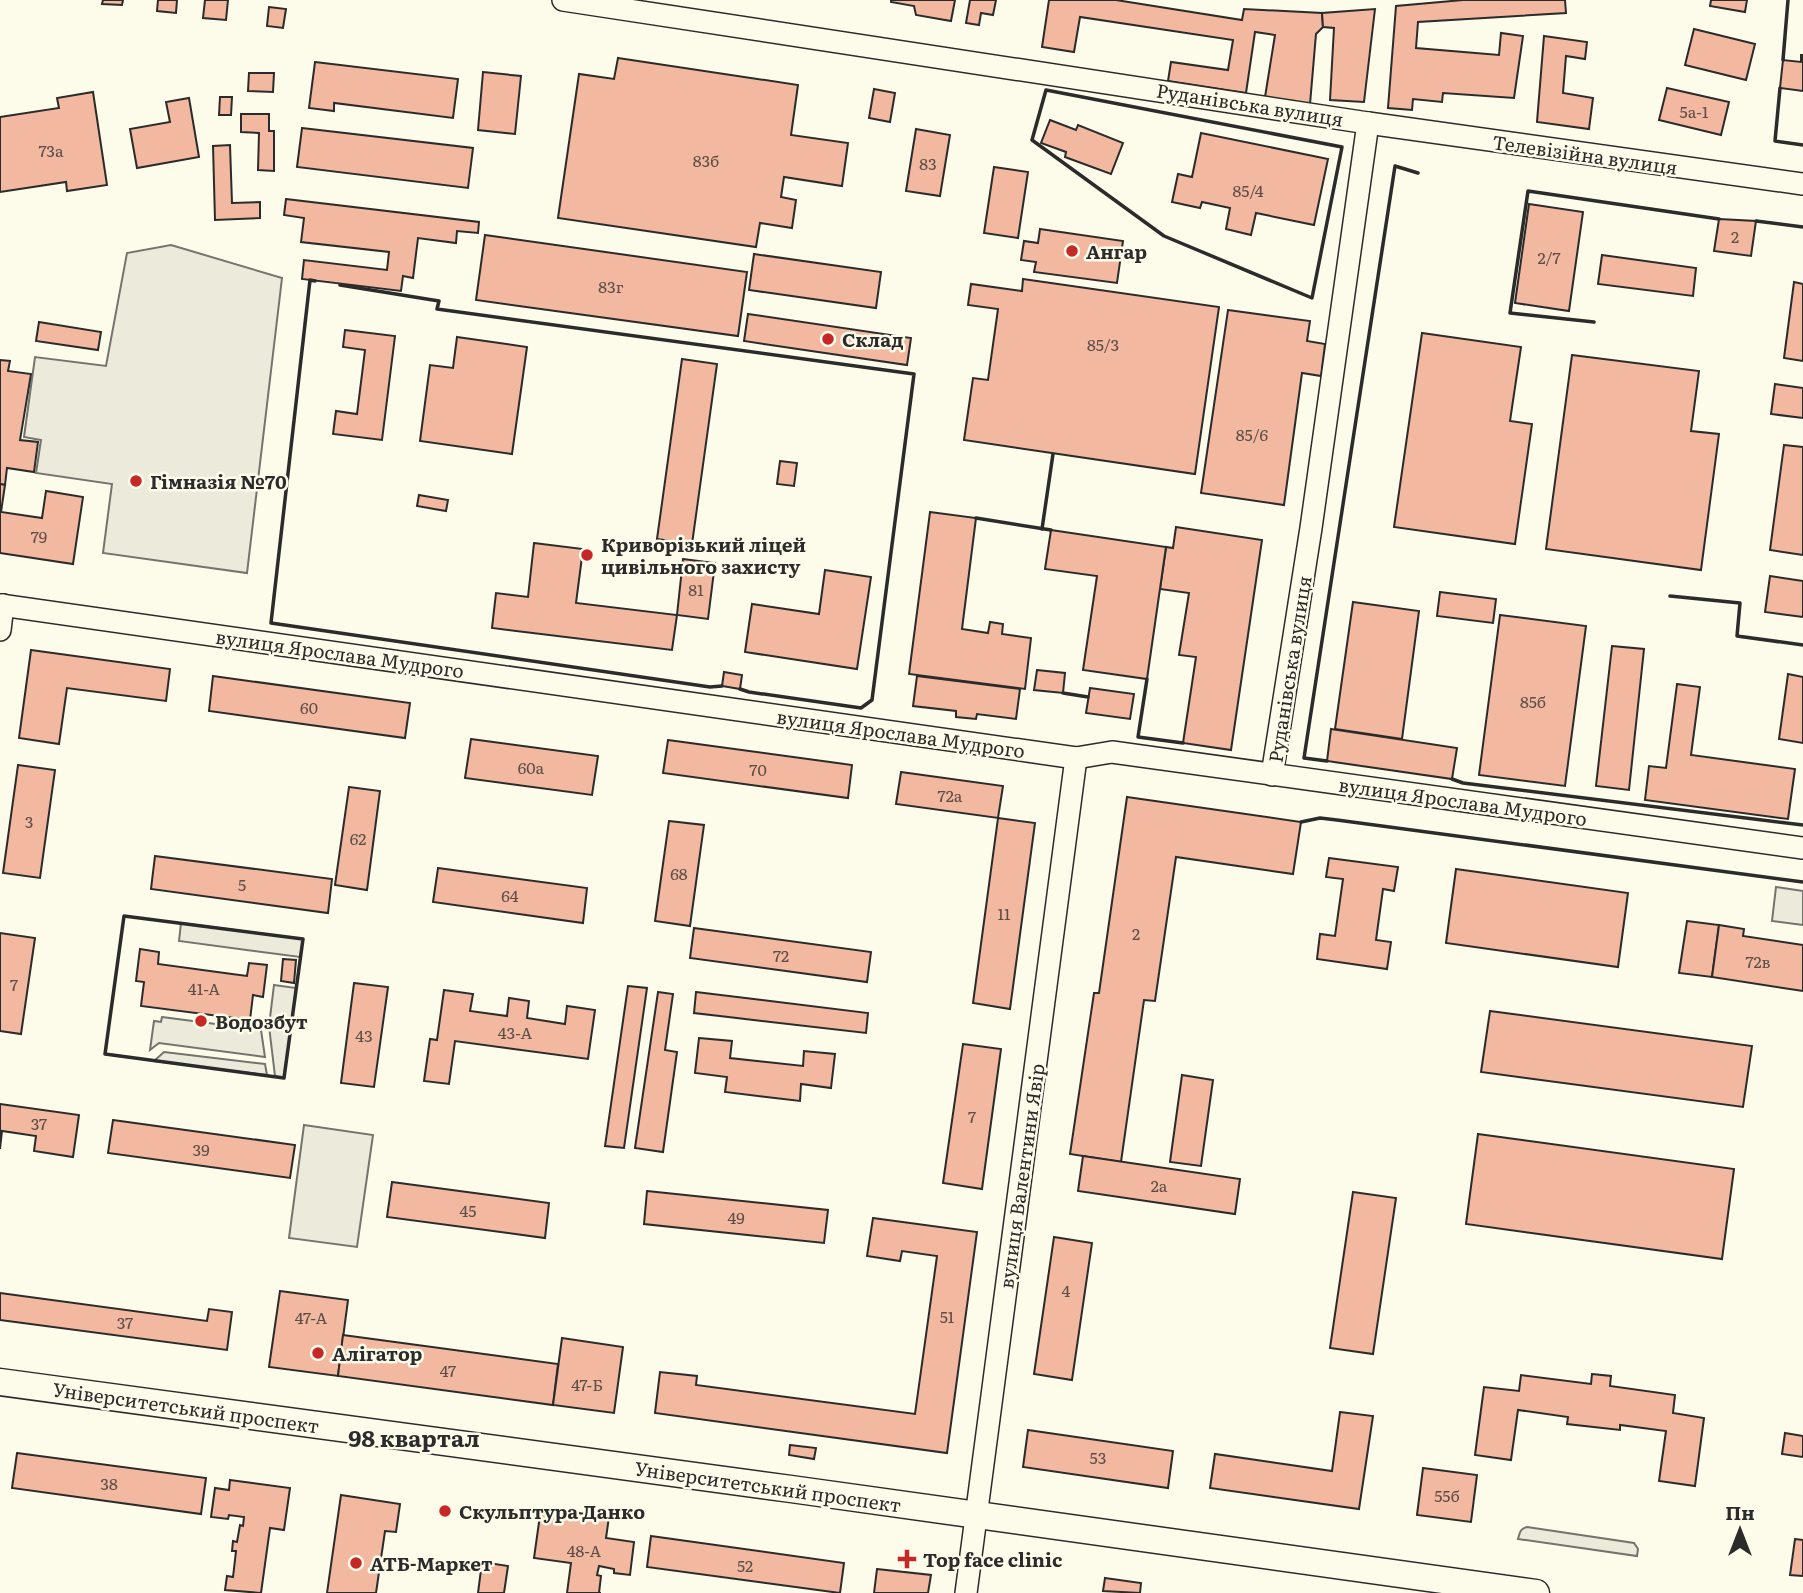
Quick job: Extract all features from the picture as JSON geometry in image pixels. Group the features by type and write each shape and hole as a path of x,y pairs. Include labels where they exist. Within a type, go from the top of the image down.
{"main road":[{"name":"Університетський проспект","path":"0,1382 1536,1593"}],"street":[{"name":"Руданівська вулиця","path":"563,0 1368,123 1311,528 1272,775"},
{"name":"Телевізійна вулиця","path":"1368,123 1803,184"},
{"name":"вулиця Ярослава Мудрого","path":"2,605 1076,758 1112,752 1803,848"},
{"path":"0,630 2,605"},
{"name":"вулиця Валентини Явір","path":"966,1593 1076,758"}],"shaded area":[{"path":"171,245 282,278 247,573 103,553 112,484 36,473 41,440 24,437 35,357 106,366 127,253"},
{"path":"1776,887 1803,891 1803,925 1772,921"},
{"path":"181,923 303,939 300,957 179,941"},
{"path":"274,985 296,988 284,1078 275,1076 269,1026"},
{"path":"162,1017 261,1030 265,1057 159,1043 150,1050 154,1021 161,1022"},
{"path":"164,1052 265,1064 267,1075 154,1061"},
{"path":"304,1125 373,1135 357,1247 289,1238"},
{"path":"1527,1527 1634,1543 1638,1549 1637,1556 1518,1539 1521,1531"}],"building":[{"path":"103,0 123,0 122,5 102,4"},
{"path":"158,0 177,0 176,13 157,11"},
{"path":"205,0 228,0 226,20 203,18"},
{"path":"891,0 955,0 951,21 916,15 914,6"},
{"path":"970,0 996,0 993,15 981,13 979,25 966,23"},
{"path":"1049,0 1116,0 1242,20 1244,9 1322,13 1323,27 1316,34 1310,104 1265,97 1275,35 1255,32 1246,93 1168,81 1171,62 1228,70 1233,40 1080,17 1074,52 1042,47"},
{"path":"1463,0 1565,0 1566,13 1418,22 1416,48 1499,55 1501,33 1523,36 1514,98 1443,93 1442,102 1413,99 1412,110 1388,108 1396,6"},
{"path":"1711,0 1747,0 1745,12 1710,6"},
{"path":"269,7 286,9 283,28 267,26"},
{"path":"1375,9 1364,102 1330,100 1334,28 1323,27 1322,13"},
{"path":"1694,29 1755,44 1746,80 1685,65"},
{"path":"1544,36 1587,42 1585,59 1566,56 1563,93 1593,98 1589,129 1537,122"},
{"path":"1801,55 1803,91 1780,88 1783,60 1801,62"},
{"path":"618,58 798,85 791,135 848,143 842,186 784,177 781,197 796,200 792,228 760,223 756,247 558,218 579,74 614,79"},
{"path":"315,62 458,79 453,118 334,103 334,111 309,108"},
{"path":"483,72 521,76 515,134 478,130"},
{"path":"249,73 274,73 273,92 248,91"},
{"path":"1667,88 1729,102 1721,135 1659,120"},
{"path":"874,89 895,93 890,122 869,118"},
{"path":"93,92 107,185 67,191 66,182 0,192 0,117 59,108 57,98"},
{"path":"220,97 232,97 231,115 219,115"},
{"path":"189,98 199,157 137,168 130,129 170,122 166,102"},
{"path":"241,114 269,114 269,131 274,131 274,171 258,170 259,133 241,132"},
{"path":"1050,120 1076,130 1078,125 1123,143 1111,174 1065,157 1066,152 1041,143"},
{"path":"302,128 473,148 468,188 297,167"},
{"path":"916,129 950,135 940,196 906,191"},
{"path":"1201,133 1328,159 1314,225 1256,213 1251,235 1226,229 1230,208 1202,202 1200,208 1172,202 1178,174 1192,177"},
{"path":"230,145 232,203 260,202 260,218 215,220 213,146"},
{"path":"994,167 1028,172 1018,238 984,233"},
{"path":"286,199 479,222 478,233 457,231 456,243 418,238 413,278 403,276 401,291 302,279 304,260 387,270 389,252 301,242 304,218 284,215"},
{"path":"1529,204 1583,212 1569,311 1515,303"},
{"path":"1719,219 1756,221 1751,256 1714,251"},
{"name":"Ангар","path":"1040,229 1123,241 1117,283 1034,272 1036,262 1021,260 1024,241 1038,243"},
{"path":"485,235 747,272 738,336 476,300"},
{"path":"754,254 881,272 876,308 749,290"},
{"path":"1602,255 1696,268 1693,296 1598,284"},
{"path":"1023,279 1219,307 1195,474 964,440 973,378 988,380 998,309 968,305 971,284 1022,291"},
{"path":"1794,282 1803,284 1803,361 1784,358"},
{"path":"1228,310 1310,321 1307,341 1325,344 1321,376 1302,373 1284,505 1201,493"},
{"name":"Склад","path":"748,314 911,338 907,365 744,341"},
{"path":"39,322 101,332 98,350 36,341"},
{"path":"345,330 395,336 382,440 333,434 336,411 357,414 365,350 343,347"},
{"path":"1422,333 1521,347 1510,421 1532,424 1515,544 1394,527"},
{"path":"457,337 527,347 512,454 420,441 430,365 453,368"},
{"path":"1572,355 1699,371 1691,431 1719,434 1701,570 1546,549"},
{"path":"682,359 717,364 692,544 657,539"},
{"path":"0,360 10,361 8,371 31,374 20,440 38,442 34,472 7,468 5,485 0,484"},
{"path":"1775,384 1803,388 1803,418 1771,414"},
{"path":"1784,445 1803,447 1803,555 1770,550"},
{"path":"780,461 797,463 794,486 777,484"},
{"path":"0,484 5,485 1,512 42,518 46,491 83,497 73,564 0,553"},
{"path":"419,495 448,500 446,511 417,506"},
{"path":"930,512 976,518 962,629 988,633 990,622 1003,624 1002,634 1031,638 1025,689 909,674"},
{"path":"1176,527 1262,540 1231,750 1183,743 1196,657 1179,655 1189,593 1160,589 1166,547 1173,548"},
{"path":"1051,530 1166,547 1147,679 1083,670 1097,576 1045,569"},
{"path":"534,543 583,549 576,603 677,615 672,650 492,628 496,593 528,597"},
{"path":"683,559 715,563 708,619 677,615"},
{"path":"825,570 871,577 857,669 745,652 752,604 819,614"},
{"path":"1770,576 1803,581 1803,617 1765,612"},
{"path":"1440,592 1496,599 1493,623 1437,616"},
{"path":"1353,602 1419,611 1402,739 1335,729"},
{"path":"1500,615 1586,626 1565,786 1479,775"},
{"path":"1612,646 1644,649 1629,790 1596,786"},
{"path":"31,650 170,669 166,701 67,688 59,744 19,738"},
{"path":"1037,670 1065,673 1063,693 1034,690"},
{"path":"724,672 742,675 740,689 722,686"},
{"path":"1788,674 1803,677 1803,743 1779,739"},
{"path":"213,676 410,703 405,738 209,711"},
{"path":"917,676 1020,689 1016,719 977,714 976,719 956,717 956,711 913,706"},
{"path":"1677,684 1700,687 1691,755 1795,769 1788,819 1645,800 1649,766 1666,768"},
{"path":"1090,688 1134,694 1130,719 1086,713"},
{"path":"1331,729 1457,748 1452,779 1327,761"},
{"path":"471,739 598,756 592,795 465,778"},
{"path":"668,740 852,765 848,798 663,773"},
{"path":"18,765 55,770 40,878 3,873"},
{"path":"901,772 1003,786 998,818 896,804"},
{"path":"349,787 380,791 367,890 335,885"},
{"path":"1127,797 1301,822 1293,874 1176,857 1155,1001 1144,1000 1121,1162 1070,1154 1094,993 1099,993"},
{"path":"998,818 1035,823 1010,1009 973,1003"},
{"path":"669,821 704,825 690,926 655,921"},
{"path":"155,856 332,879 328,913 151,889"},
{"path":"1329,858 1398,867 1394,891 1383,889 1376,940 1391,942 1387,969 1317,959 1320,934 1335,936 1343,879 1326,877"},
{"path":"438,868 587,888 583,923 433,902"},
{"path":"1456,869 1628,893 1618,967 1446,943"},
{"path":"1687,921 1719,925 1712,977 1679,973"},
{"path":"1719,925 1744,929 1743,936 1803,945 1803,991 1712,977"},
{"path":"694,928 871,952 867,982 690,958"},
{"path":"0,933 35,938 21,1034 0,1031"},
{"path":"140,949 159,952 158,964 247,976 249,963 267,965 263,997 253,995 250,1020 141,1006 144,982 136,981"},
{"path":"283,959 296,960 294,983 281,981"},
{"path":"354,983 388,987 374,1087 341,1083"},
{"path":"628,986 647,988 624,1148 605,1146"},
{"path":"444,990 473,994 470,1011 507,1016 509,998 529,1001 527,1018 565,1024 567,1006 595,1010 588,1059 455,1041 449,1084 424,1081 430,1039 437,1040"},
{"path":"658,992 673,994 665,1050 677,1052 663,1152 635,1148"},
{"path":"696,992 868,1013 866,1033 694,1013"},
{"path":"1490,1011 1752,1046 1743,1107 1481,1072"},
{"path":"699,1038 732,1041 730,1058 803,1066 804,1051 835,1054 831,1088 801,1084 800,1101 725,1092 727,1077 695,1073"},
{"path":"963,1044 1001,1049 982,1189 943,1183"},
{"path":"1182,1075 1213,1080 1201,1166 1170,1162"},
{"path":"0,1104 79,1115 73,1157 34,1151 36,1136 2,1131 0,1149"},
{"path":"113,1120 295,1145 290,1178 108,1153"},
{"path":"1478,1134 1734,1169 1722,1259 1466,1224"},
{"path":"1083,1156 1240,1179 1235,1214 1078,1191"},
{"path":"392,1182 549,1203 545,1238 387,1217"},
{"path":"647,1191 828,1210 824,1243 644,1224"},
{"path":"1353,1192 1396,1198 1373,1354 1330,1348"},
{"path":"873,1218 977,1232 947,1453 655,1413 660,1372 697,1376 696,1385 915,1414 937,1256 902,1251 900,1261 867,1256"},
{"path":"1054,1237 1092,1243 1072,1380 1034,1374"},
{"path":"280,1291 348,1300 338,1376 269,1367"},
{"path":"0,1293 207,1321 209,1309 232,1312 227,1350 0,1320"},
{"path":"343,1335 558,1364 553,1405 338,1376"},
{"path":"562,1338 623,1347 614,1413 553,1405"},
{"path":"1592,1374 1611,1376 1610,1386 1675,1395 1673,1413 1704,1418 1695,1486 1659,1481 1666,1431 1620,1425 1620,1430 1567,1424 1568,1417 1518,1410 1511,1460 1475,1455 1484,1387 1519,1391 1521,1375 1591,1384"},
{"path":"1340,1412 1373,1416 1359,1509 1210,1488 1215,1454 1332,1471"},
{"path":"1028,1430 1173,1451 1168,1488 1023,1467"},
{"path":"1785,1433 1803,1436 1803,1457 1782,1454"},
{"path":"790,1445 816,1448 814,1459 789,1455"},
{"path":"17,1453 206,1478 201,1514 12,1488"},
{"path":"1423,1468 1477,1475 1471,1522 1417,1515"},
{"path":"230,1480 290,1488 284,1530 270,1528 261,1593 225,1590 227,1576 233,1577 236,1551 232,1551 233,1541 237,1542 244,1517 211,1517 215,1488 229,1490"},
{"name":"АТБ-Маркет","path":"341,1495 400,1504 396,1532 385,1531 376,1593 327,1593"},
{"path":"541,1508 609,1517 606,1538 634,1542 630,1575 614,1573 614,1569 599,1566 599,1593 567,1593 571,1563 534,1558"},
{"path":"651,1536 844,1563 840,1593 647,1567"},
{"path":"1795,1539 1803,1540 1803,1576 1790,1575"},
{"path":"482,1562 508,1566 504,1593 478,1593"},
{"path":"877,1569 931,1575 928,1593 874,1593"},
{"path":"1105,1578 1141,1583 1140,1593 1103,1591"}],"wall":[{"path":"1783,60 1788,0"},
{"path":"1780,88 1775,141 1803,145"},
{"path":"1046,90 1342,147 1312,298 1164,236 1032,140 1046,90"},
{"path":"1327,761 1304,758 1395,166 1418,173"},
{"path":"1594,322 1510,313 1528,191 1719,219"},
{"path":"1756,221 1803,227"},
{"path":"315,281 310,280 271,623 710,687 722,686"},
{"path":"340,285 439,301 437,309 914,374 872,700 861,708 740,689"},
{"path":"1042,529 1053,454"},
{"path":"976,518 1051,530"},
{"path":"1670,596 1740,603 1737,636 1803,645"},
{"path":"1147,679 1138,737 1183,743"},
{"path":"1063,693 1088,697"},
{"path":"1452,779 1463,783 1803,825"},
{"path":"1301,822 1320,818 1337,820 1803,882"},
{"path":"124,916 303,939 284,1078 105,1054 124,916"}],"place":[{"name":"Ангар","path":"1072,251"},
{"name":"Склад","path":"828,339"},
{"name":"Гімназія №70","path":"136,481"},
{"name":"Криворізький ліцей цивільного захисту","path":"587,555"},
{"name":"Водозбут","path":"201,1021"},
{"name":"Алігатор","path":"318,1353"},
{"name":"Скульптура Данко","path":"445,1511"},
{"name":"Top face clinic","path":"907,1559"},
{"name":"АТБ-Маркет","path":"356,1563"}],"district":[{"name":"98 квартал","path":"414,1437"}]}
